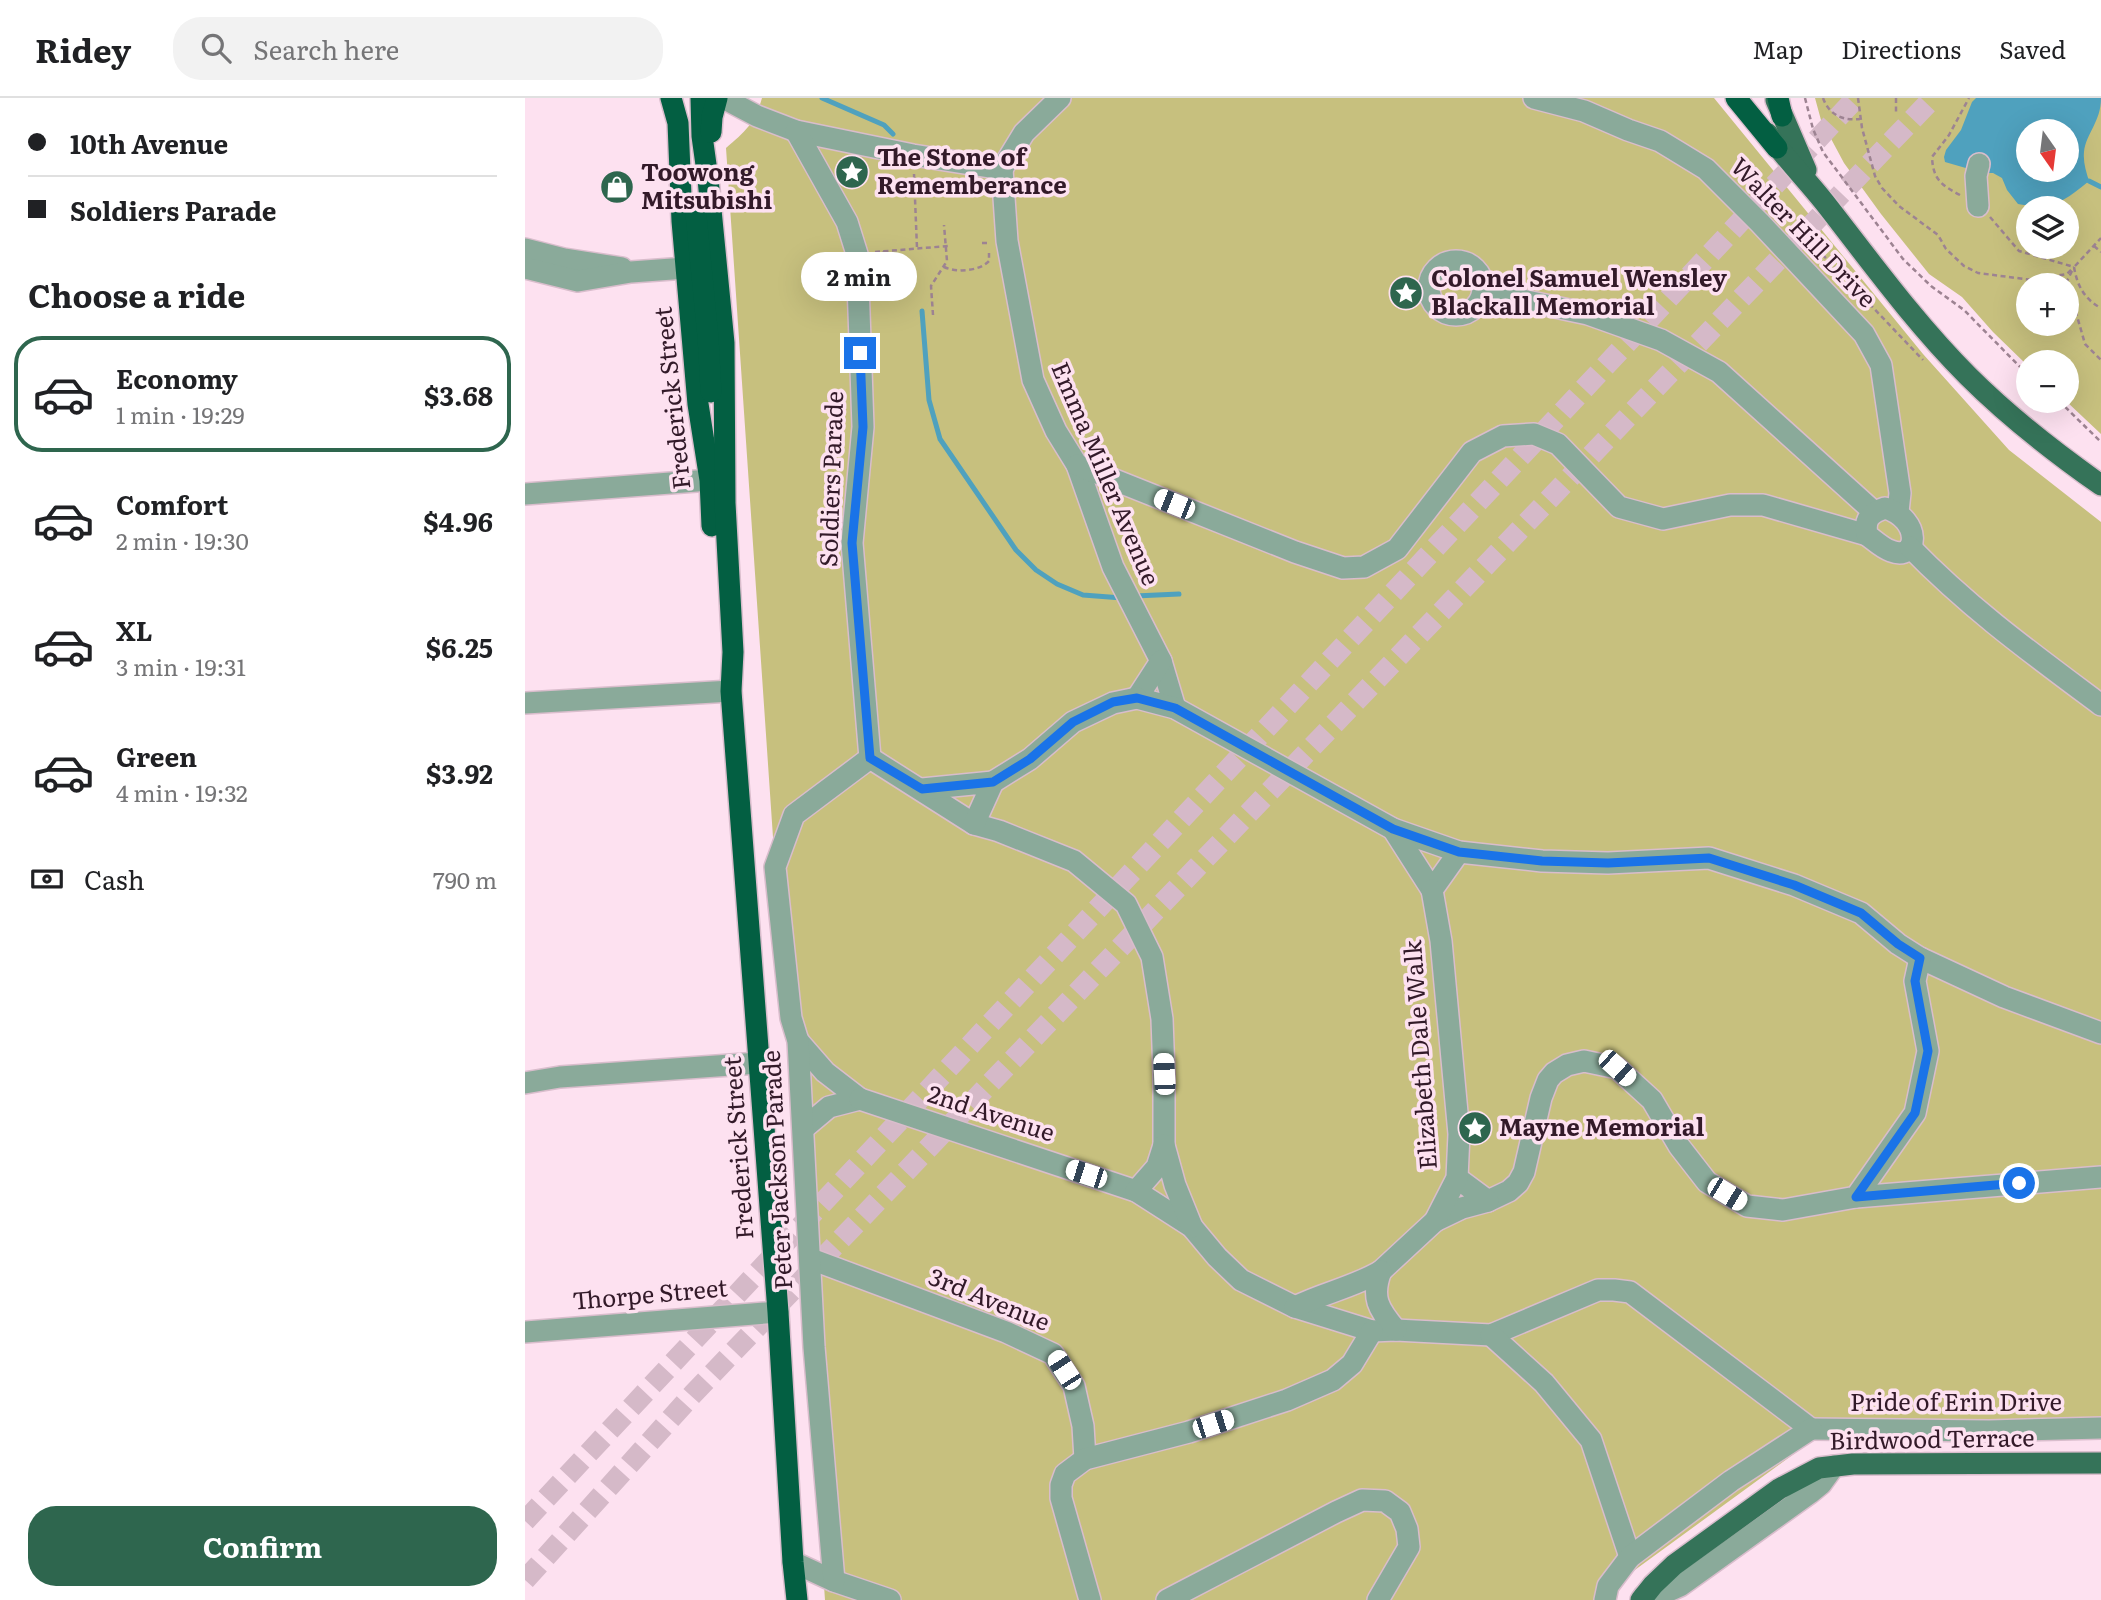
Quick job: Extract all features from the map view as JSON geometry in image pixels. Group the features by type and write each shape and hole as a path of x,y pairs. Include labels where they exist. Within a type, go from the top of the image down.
{"highway":[{"name":"Frederick Street","path":"671,98 678,123 686,268 698,404 710,480 721,653 731,691"},
{"path":"686,98 708,337 714,443 710,480"},
{"name":"Frederick Street","path":"701,98 702,136 724,343 725,503 733,652 731,691 797,1600"},
{"path":"708,176 712,117 720,98"},
{"path":"1736,98 1777,148"}],"main road":[{"path":"1747,98 1777,148 1814,188 1917,320 1968,376 2060,457 2101,485"},
{"path":"1779,104 1814,188"},
{"name":"Birdwood Terrace","path":"1642,1598 1674,1565 1779,1489 1819,1468 1853,1464 2101,1463"}],"street":[{"path":"720,98 796,131 913,155 1002,169 1024,133 1060,98"},
{"name":"Walter Hill Drive","path":"1535,98 1584,111 1660,141 1706,169 1864,334 1881,365 1900,493 1898,512"},
{"name":"Soldiers Parade","path":"796,131 846,222 857,254 863,427 852,543 870,758"},
{"path":"1978,205 1976,176 1979,164"},
{"name":"Emma Miller Avenue","path":"1002,169 1007,241 1033,380 1056,431 1077,465 1113,567 1161,661 1175,708"},
{"path":"525,249 558,258 641,271"},
{"path":"525,268 579,281 641,271 686,268"},
{"path":"1483,292 1588,314 1661,340 1719,372 1874,512"},
{"path":"1077,465 1295,552 1343,568 1364,567 1397,550 1472,452 1503,436 1534,434 1558,444 1619,507 1663,519 1730,505 1763,505 1867,535 1891,551 1902,552 1910,547 1913,539 1912,531 1898,512 1885,508 1868,516 1865,525 1867,535"},
{"path":"525,494 710,480"},
{"path":"1910,547 1945,583 1995,626 2101,705"},
{"path":"1137,698 1161,661"},
{"path":"525,703 731,691"},
{"path":"922,789 993,782 1030,759 1073,722 1113,702 1137,698 1175,708 1393,829 1459,852 1542,861 1608,863 1709,858 1794,885 1861,913 1898,944 1920,958 2004,997 2101,1033"},
{"path":"870,758 974,824 999,831 1074,861 1126,904 1152,957 1162,1019 1164,1146 1175,1185 1192,1227"},
{"name":"Peter Jackson Parade","path":"834,1581 814,1347 798,1041 791,1018 775,867 794,815 870,758"},
{"path":"974,824 993,782"},
{"path":"1393,829 1432,890 1459,852"},
{"name":"Elizabeth Dale Walk","path":"1295,1307 1316,1296 1365,1281 1381,1271 1436,1221 1457,1178 1457,1120 1441,941 1432,890"},
{"path":"1856,1197 1915,1113 1928,1051 1915,981 1920,958"},
{"name":"2nd Avenue","path":"798,1041 825,1072 860,1099 1136,1191 1192,1227 1241,1280 1295,1307 1372,1331 1491,1335"},
{"path":"1436,1221 1462,1208 1509,1192 1518,1183 1524,1172 1541,1098 1548,1080 1567,1065 1584,1061 1617,1068 1652,1100 1679,1146 1707,1182 1747,1206 1783,1210 1856,1197 2101,1177"},
{"path":"527,1081 759,1063"},
{"path":"804,1128 829,1107 860,1099"},
{"path":"1136,1191 1157,1167 1164,1146"},
{"path":"1457,1178 1488,1201"},
{"name":"3rd Avenue","path":"811,1259 1006,1332 1053,1354 1074,1386 1083,1426 1085,1459"},
{"path":"1381,1271 1375,1286 1377,1301 1384,1316 1396,1330"},
{"path":"1605,1600 1608,1586 1630,1557 1731,1481 1811,1429 1630,1293 1598,1290 1491,1335 1544,1383 1591,1440 1630,1557"},
{"name":"Thorpe Street","path":"525,1332 778,1312"},
{"path":"1090,1600 1061,1498 1061,1485 1065,1474 1085,1459 1189,1432 1287,1400 1333,1380 1352,1364 1372,1331"},
{"name":"Pride of Erin Drive","path":"1811,1429 1989,1431 2101,1428"},
{"path":"1167,1600 1362,1500 1385,1502 1400,1512 1407,1529 1409,1548 1378,1600"},
{"path":"793,1562 834,1581 890,1600"}],"path":[{"path":"1805,98 1813,129 1823,152 1903,259 1931,286 1963,310 2016,362"},
{"path":"1823,98 1832,112 1846,120 1860,119"},
{"path":"1858,98 1860,119 1875,176 1882,188 1899,206 1938,236 1946,249 1964,266 1978,273 2032,280 2067,274 2101,238"},
{"path":"1896,98 1896,115"},
{"path":"913,155 918,248"},
{"path":"933,315 931,286 947,261 944,225"},
{"path":"1799,230 1923,360"},
{"path":"943,267 950,270 981,268 989,261 988,243"},
{"path":"857,254 947,246"},
{"path":"2094,246 2101,252"},
{"path":"883,251 906,273 908,285"},
{"path":"2074,267 2077,284 2091,303 2101,308"},
{"path":"2074,267 2067,281 2085,344 2101,359"},
{"path":"2071,413 2101,442"}],"shaded area":[{"path":"762,98 1714,98 1923,354 2009,450 2101,522 2101,1438 1817,1437 1617,1583 1614,1600 825,1600 726,148 749,126"},
{"path":"1815,98 2101,98 2101,434 2079,413 2079,350 2016,350 2016,354 1962,297 1929,274 1844,163 1821,120"}],"water":[{"path":"1976,98 2101,98 2099,114 2084,152 2089,181 2069,196 2016,196 2016,201 2002,178 1993,173 1983,173 1945,162 1946,150 1961,130"}],"waterway":[{"path":"822,98 884,125 893,134"},
{"path":"2089,181 2101,187"},
{"path":"922,311 929,400 940,439 1016,550 1036,570 1057,584 1083,595 1122,598"},
{"path":"1135,596 1179,594"}],"tunnel":[{"path":"525,1521 1856,98"},
{"path":"525,1580 693,1394 1933,98"}],"place":[{"name":"The Stone of Rememberance","path":"852,172"},
{"name":"Toowong Mitsubishi","path":"617,187"},
{"name":"Colonel Samuel Wensley Blackall Memorial","path":"1406,293"},
{"name":"Mayne Memorial","path":"1475,1128"}],"route":[{"path":"860,353 863,427 852,543 870,758 922,789 993,782 1030,759 1073,722 1113,702 1137,698 1175,708 1393,829 1459,852 1542,861 1608,863 1709,858 1794,885 1861,913 1898,944 1920,958 1915,981 1928,1051 1915,1113 1856,1197 2019,1183"}]}
